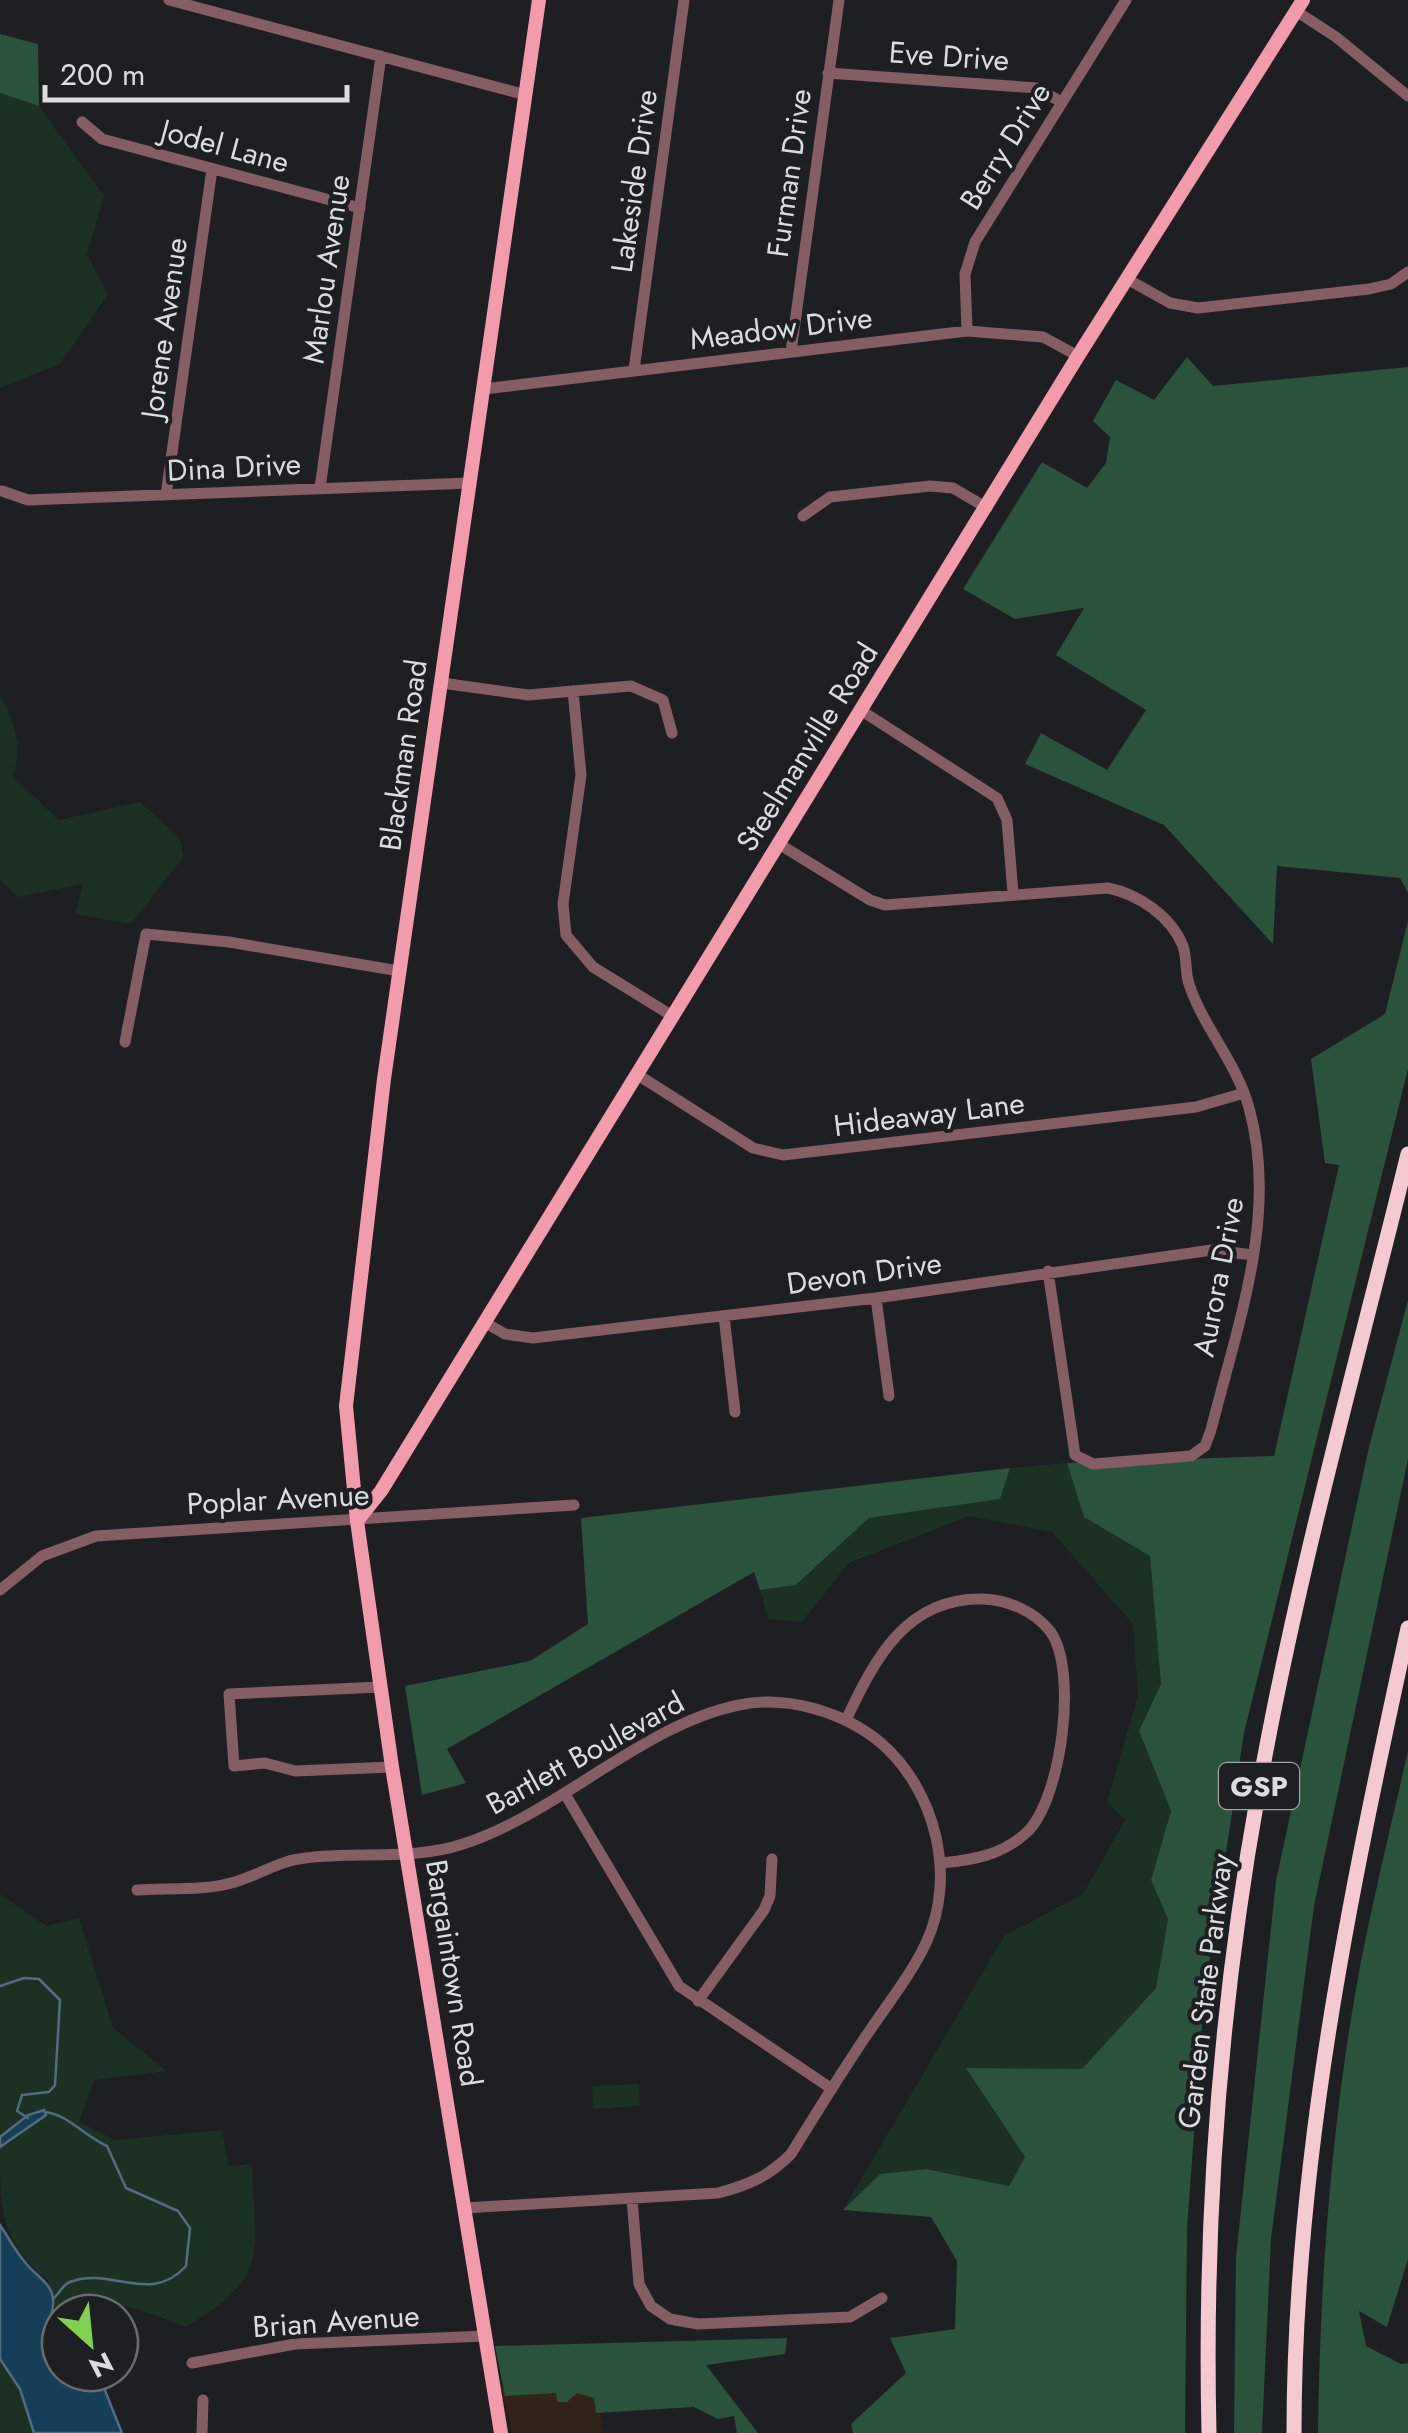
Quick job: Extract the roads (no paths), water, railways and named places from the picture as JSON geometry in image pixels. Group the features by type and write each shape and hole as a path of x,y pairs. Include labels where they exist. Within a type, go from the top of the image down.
{"highway":[{"name":"Garden State Parkway","path":"1209,2433 1209,2253 1215,2147 1232,1965 1250,1843 1285,1654 1408,1154"},
{"path":"1294,2433 1302,2234 1326,2038 1351,1891 1408,1628"}],"main road":[{"name":"Blackman Road","path":"356,1521 348,1428 348,1370 399,970 539,0"},
{"name":"Steelmanville Road","path":"356,1521 381,1491 1078,356 1300,6"},
{"name":"Bargaintown Road","path":"356,1521 392,1768 501,2433"}],"street":[{"path":"169,0 526,95"},
{"name":"Lakeside Drive","path":"634,370 684,0"},
{"name":"Furman Drive","path":"791,352 838,0"},
{"name":"Berry Drive","path":"967,331 965,274 975,242 1126,0"},
{"path":"1300,6 1408,96"},
{"name":"Marlou Avenue","path":"320,488 381,56"},
{"name":"Eve Drive","path":"828,73 1037,88 1061,102"},
{"name":"Jodel Lane","path":"82,122 102,140 360,208"},
{"name":"Jorene Avenue","path":"166,495 212,169"},
{"path":"1129,280 1170,304 1198,308 1369,290 1390,284 1408,272"},
{"name":"Meadow Drive","path":"484,390 967,331 1043,336 1078,356"},
{"name":"Dina Drive","path":"2,491 28,500 470,483"},
{"path":"803,516 830,497 930,486 954,488 987,508"},
{"path":"442,683 528,695 616,685 645,689 666,705 672,733"},
{"path":"573,691 581,775 563,904 566,934 593,967 674,1017"},
{"path":"862,711 998,798 1008,820 1013,893"},
{"name":"Aurora Drive","path":"779,844 858,893 885,905 1108,888 1133,893 1174,929 1184,948 1189,984 1244,1093 1262,1200 1212,1430 1202,1449 1191,1456 1092,1464 1075,1456 1048,1272"},
{"path":"125,1042 146,934 229,942 399,970"},
{"name":"Hideaway Lane","path":"638,1076 753,1148 782,1154 1196,1107 1244,1093"},
{"name":"Devon Drive","path":"484,1322 506,1334 534,1338 876,1298 1212,1250 1253,1255"},
{"path":"876,1298 889,1396"},
{"path":"724,1316 736,1412"},
{"name":"Poplar Avenue","path":"0,1590 42,1556 84,1538 574,1505"},
{"path":"465,2208 718,2194 762,2179 791,2154 928,1940 938,1910 942,1863 929,1812 907,1772 869,1733 846,1720 893,1636 929,1609 969,1599 997,1600 1035,1616 1051,1632 1062,1668 1064,1710 1049,1794 1028,1832 996,1854 942,1863"},
{"path":"382,1687 229,1694 234,1766 265,1763 295,1772 392,1768"},
{"name":"Bartlett Boulevard","path":"136,1890 221,1885 274,1864 302,1858 406,1855 467,1843 565,1794 688,1723 737,1705 791,1704 846,1720"},
{"path":"565,1794 665,1969 698,2000 832,2089"},
{"path":"698,2000 764,1910 770,1896 772,1860"},
{"path":"632,2199 639,2284 652,2306 674,2320 698,2324 850,2317 882,2298"},
{"name":"Brian Avenue","path":"192,2362 296,2344 485,2336"},
{"path":"202,2433 203,2400"}],"water":[{"path":"44,2110 46,2115 0,2147 0,2137 28,2115"},
{"path":"0,2225 52,2293 40,2293 40,2393 106,2393 122,2433 34,2433 20,2389 0,2359"}],"waterway":[{"path":"0,1986 24,1978 39,1979 60,2000 55,2085 49,2092 22,2095 17,2111 28,2118"},
{"path":"45,2112 61,2117 107,2146 126,2188 178,2211 190,2228 186,2266 172,2278 144,2284 85,2278 67,2283 58,2293"}]}
